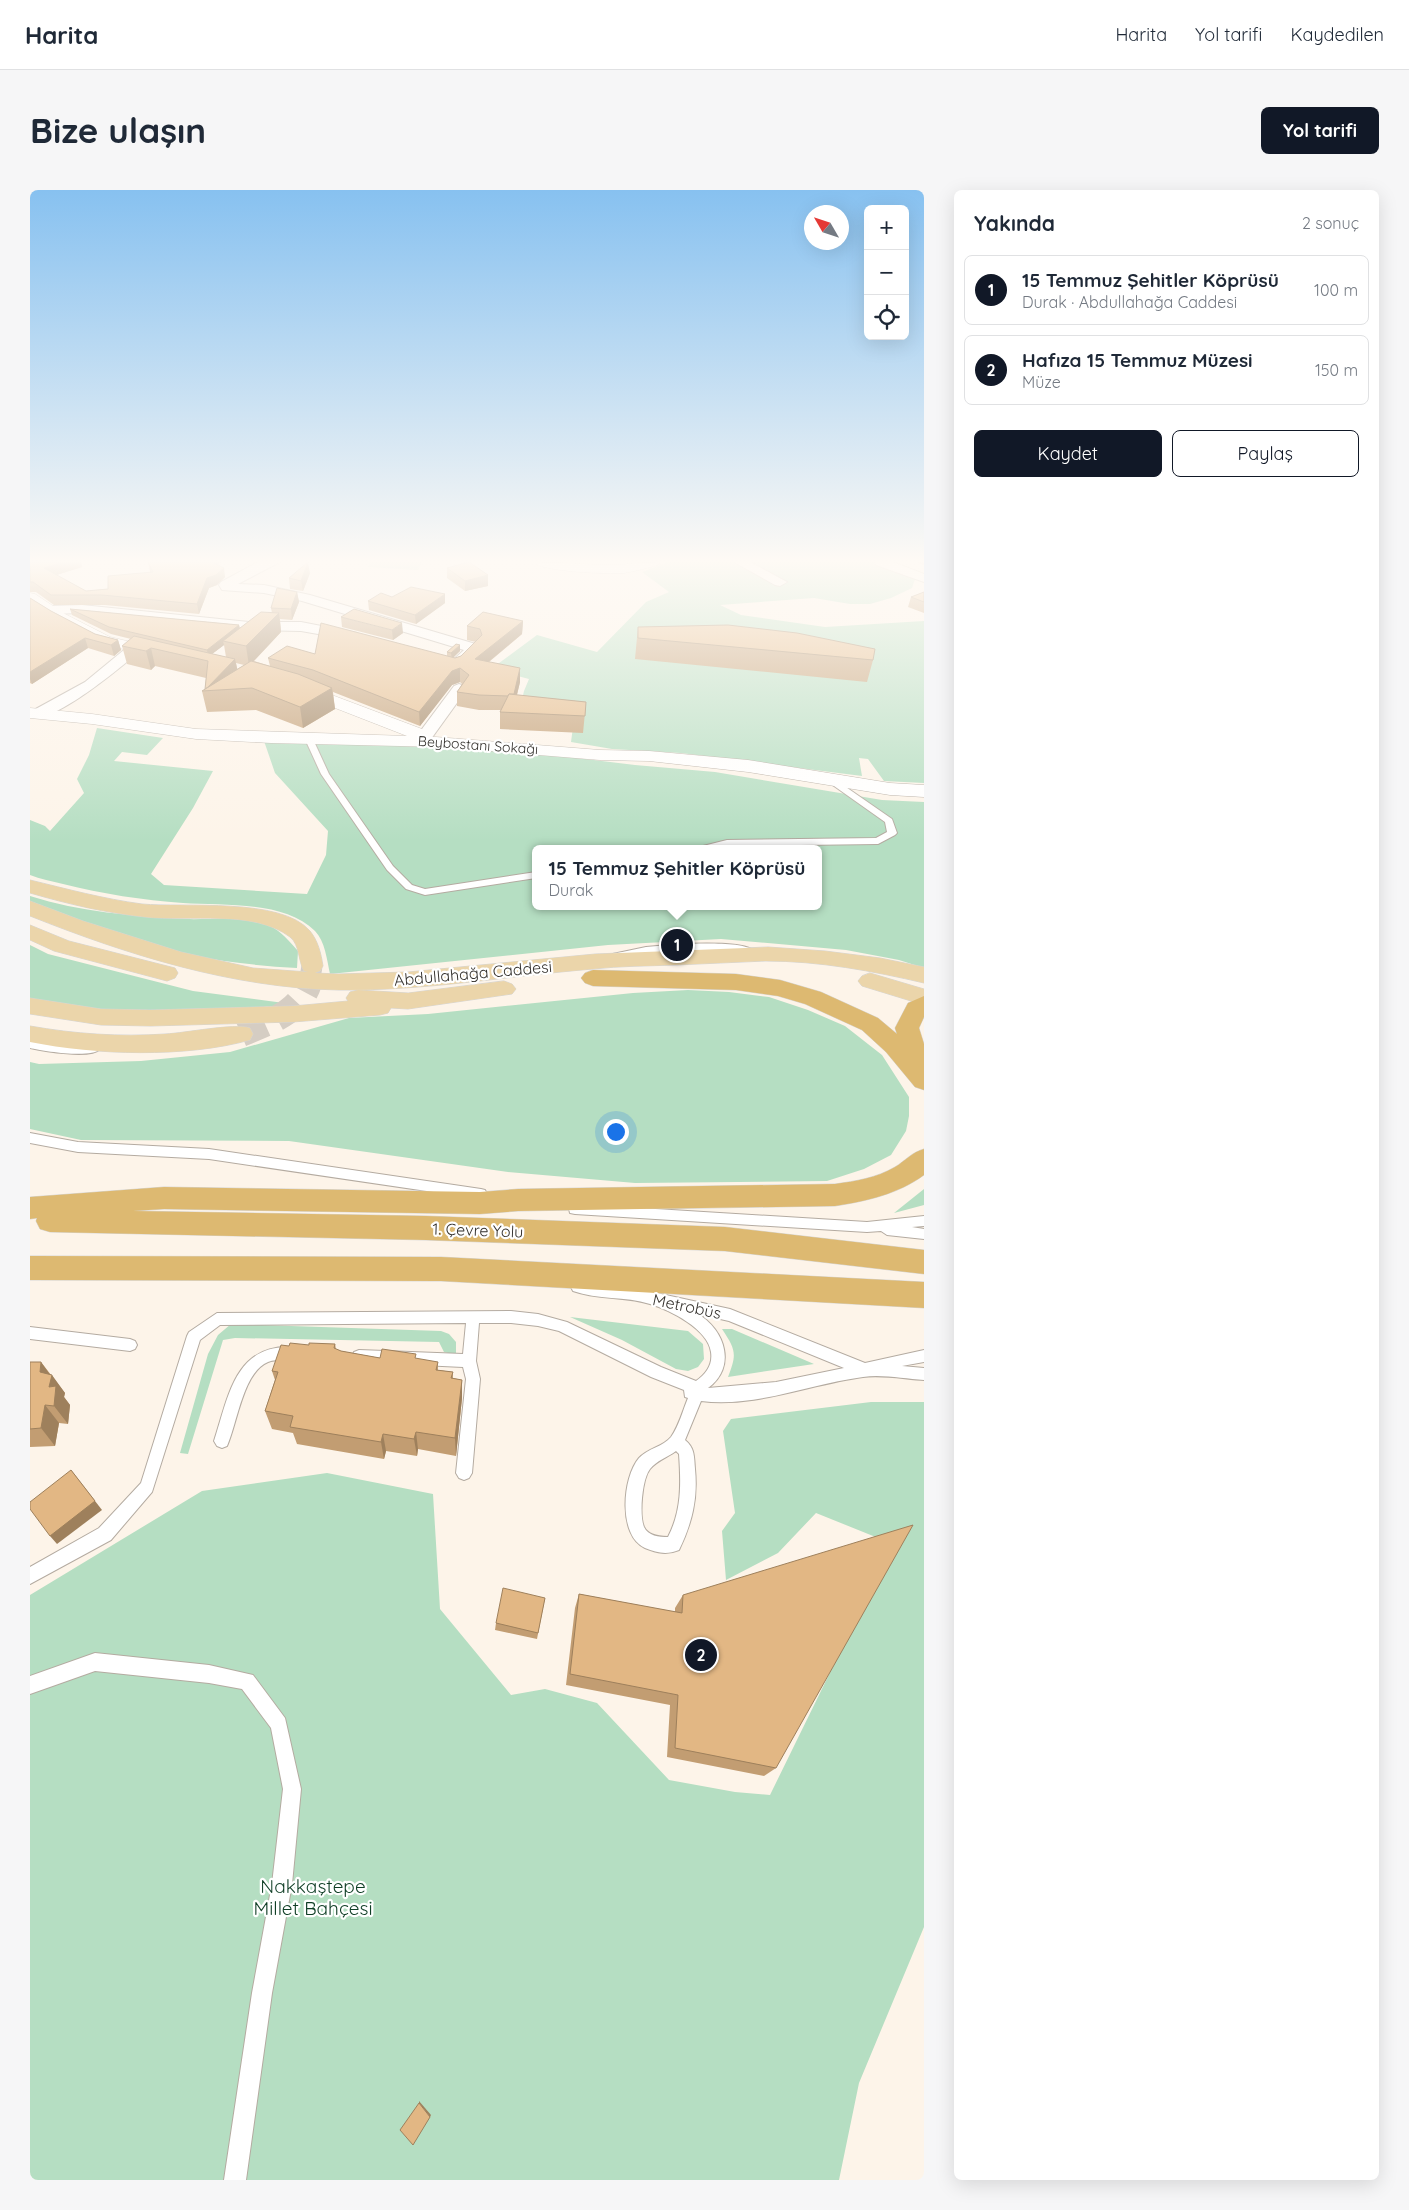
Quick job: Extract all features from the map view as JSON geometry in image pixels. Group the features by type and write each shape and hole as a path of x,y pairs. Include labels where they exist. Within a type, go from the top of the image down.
{"highway":[{"path":"594,970 736,982 780,988 812,998 870,1024 895,1046 924,1080"},
{"path":"924,1004 916,1009 907,1028 924,1080"},
{"path":"30,1208 164,1198 480,1203 518,1200 835,1195 881,1186 914,1169 924,1159"},
{"name":"1. Çevre Yolu","path":"30,1221 426,1228 725,1240 924,1262"},
{"path":"30,1268 441,1269 924,1295"}],"main road":[{"path":"30,886 70,898 128,909 254,915 272,920 299,933 308,945 312,966"},
{"name":"Abdullahağa Caddesi","path":"30,908 75,926 176,958 253,976 338,982 408,980 594,970 768,954 861,963 924,975"},
{"name":"Abdullahağa Caddesi","path":"30,932 62,946 145,968 232,988 274,994 408,1001 594,970"},
{"path":"594,970 649,973 732,967 810,971 845,975 924,997"},
{"path":"30,1006 101,1017 151,1018 322,1012 371,1008 408,1001"},
{"path":"30,1034 84,1042 135,1044 241,1034"}],"street":[{"path":"34,714 90,685 127,655"},
{"path":"168,655 174,656"},
{"path":"436,661 454,666 466,655"},
{"path":"283,683 308,690 443,742"},
{"path":"425,736 459,688"},
{"name":"Beybostanı Sokağı","path":"34,714 196,734 443,742 600,755 650,756 748,766 890,789 924,791"}],"lane":[{"path":"309,739 325,774 390,868 409,888 425,892 532,876"},
{"path":"716,845 727,843 842,840 878,841 892,833 889,820 830,779"},
{"path":"30,1044 54,1049 88,1049 135,1044"},
{"path":"30,1138 78,1148 209,1154 518,1200"},
{"path":"480,1203 867,1227 924,1234"},
{"path":"867,1227 924,1221"},
{"name":"Metrobüs","path":"441,1269 652,1298 730,1315 865,1370 924,1374"},
{"path":"652,1298 703,1325 720,1353 717,1368 708,1382 696,1392 676,1442 654,1455 643,1465 638,1474 633,1511 635,1524 642,1539 666,1546 673,1544 679,1534 690,1497 686,1450 676,1442"},
{"path":"30,1576 105,1534 147,1487 194,1336 217,1319 511,1317 538,1320 562,1326 696,1392 710,1397 746,1393 865,1370 924,1356"},
{"path":"464,1473 473,1379 469,1361 473,1318"},
{"path":"30,1333 130,1346"},
{"path":"222,1441 245,1376 257,1360 278,1353 306,1354"},
{"path":"344,1356 469,1361"},
{"path":"30,1685 95,1662 210,1674 247,1681 279,1724 292,1789 282,1884 262,1993 235,2180"}],"green space":[{"path":"510,655 924,655 924,783 884,781 868,759 859,758 862,776 681,753 612,749 571,742 575,712 520,708 529,679 491,669"},
{"path":"97,728 163,738 147,755 122,752 114,761 213,771 193,808 151,874 164,885 307,894 326,855 328,831 275,773 264,741 478,746 635,765 715,772 882,800 924,802 924,968 899,960 846,950 721,939 608,945 330,974 325,951 318,935 302,921 287,914 252,906 183,903 123,896 78,888 30,875 30,820 45,826 50,831 84,793 77,779 89,755"},
{"path":"30,896 87,910 186,919 251,920 270,926 285,937 298,951 297,968 213,959 151,946 30,903"},
{"path":"30,945 48,954 193,991 299,1005 177,1012 121,1012 30,999"},
{"path":"688,990 729,992 769,997 808,1010 845,1026 882,1055 909,1097 909,1116 906,1131 891,1155 864,1169 827,1181 635,1183 508,1172 289,1141 81,1140 30,1129 30,1062 39,1064 141,1061 230,1052 349,1018 428,1014 633,993"},
{"path":"924,1189 924,1205 894,1213"},
{"path":"570,1317 688,1331 703,1344 704,1359 698,1367 688,1371 676,1369 622,1340"},
{"path":"231,1324 441,1331 449,1334 456,1342 456,1355 444,1352 439,1342 235,1338 223,1340 188,1454 180,1453 208,1354 218,1335"},
{"path":"722,1329 732,1329 814,1364 728,1377 733,1363 734,1352"},
{"name":"Nakkaştepe Millet Bahçesi","path":"871,1402 924,1402 924,1927 859,2083 839,2180 30,2180 30,1595 202,1491 327,1473 433,1494 440,1609 511,1695 545,1689 597,1703 669,1780 735,1792 770,1795 893,1544 816,1513 778,1553 726,1580 722,1531 735,1513 723,1431 731,1419"}],"building":[{"path":"30,655 58,655 30,672"},
{"path":"181,655 217,655 235,659 205,689 208,661"},
{"path":"273,655 443,655 455,658 480,655 475,659 520,668 514,694 509,694 508,696 479,695 457,692 469,675 460,668 452,671 419,712 313,670 268,658"},
{"path":"818,655 874,655 873,660"},
{"path":"251,661 298,674 332,688 300,707 252,688 202,691"},
{"path":"509,694 586,702 585,716 500,712"},
{"path":"290,1343 309,1345 309,1343 335,1344 334,1348 341,1351 380,1358 382,1349 416,1354 415,1358 438,1362 436,1370 453,1372 451,1378 462,1380 455,1438 416,1432 414,1439 383,1434 381,1442 290,1427 293,1416 265,1411 278,1372 272,1371 281,1345 289,1346"},
{"path":"30,1362 41,1362 40,1372 52,1375 49,1387 56,1386 54,1406 45,1405 41,1428 30,1429"},
{"path":"71,1470 95,1501 50,1536 30,1509 30,1502"},
{"path":"913,1525 776,1768 675,1748 678,1695 570,1674 579,1594 682,1613 683,1595"},
{"path":"503,1588 545,1598 538,1633 496,1623"},
{"path":"419,2103 430,2117 413,2145 400,2130"}],"tunnel":[{"path":"309,984 312,966"},
{"path":"241,1034 281,1016 298,1002 305,993 309,983"}],"place":[{"name":"15 Temmuz Şehitler Köprüsü","path":"677,945"},
{"name":"Hafıza 15 Temmuz Müzesi","path":"701,1655"}]}
